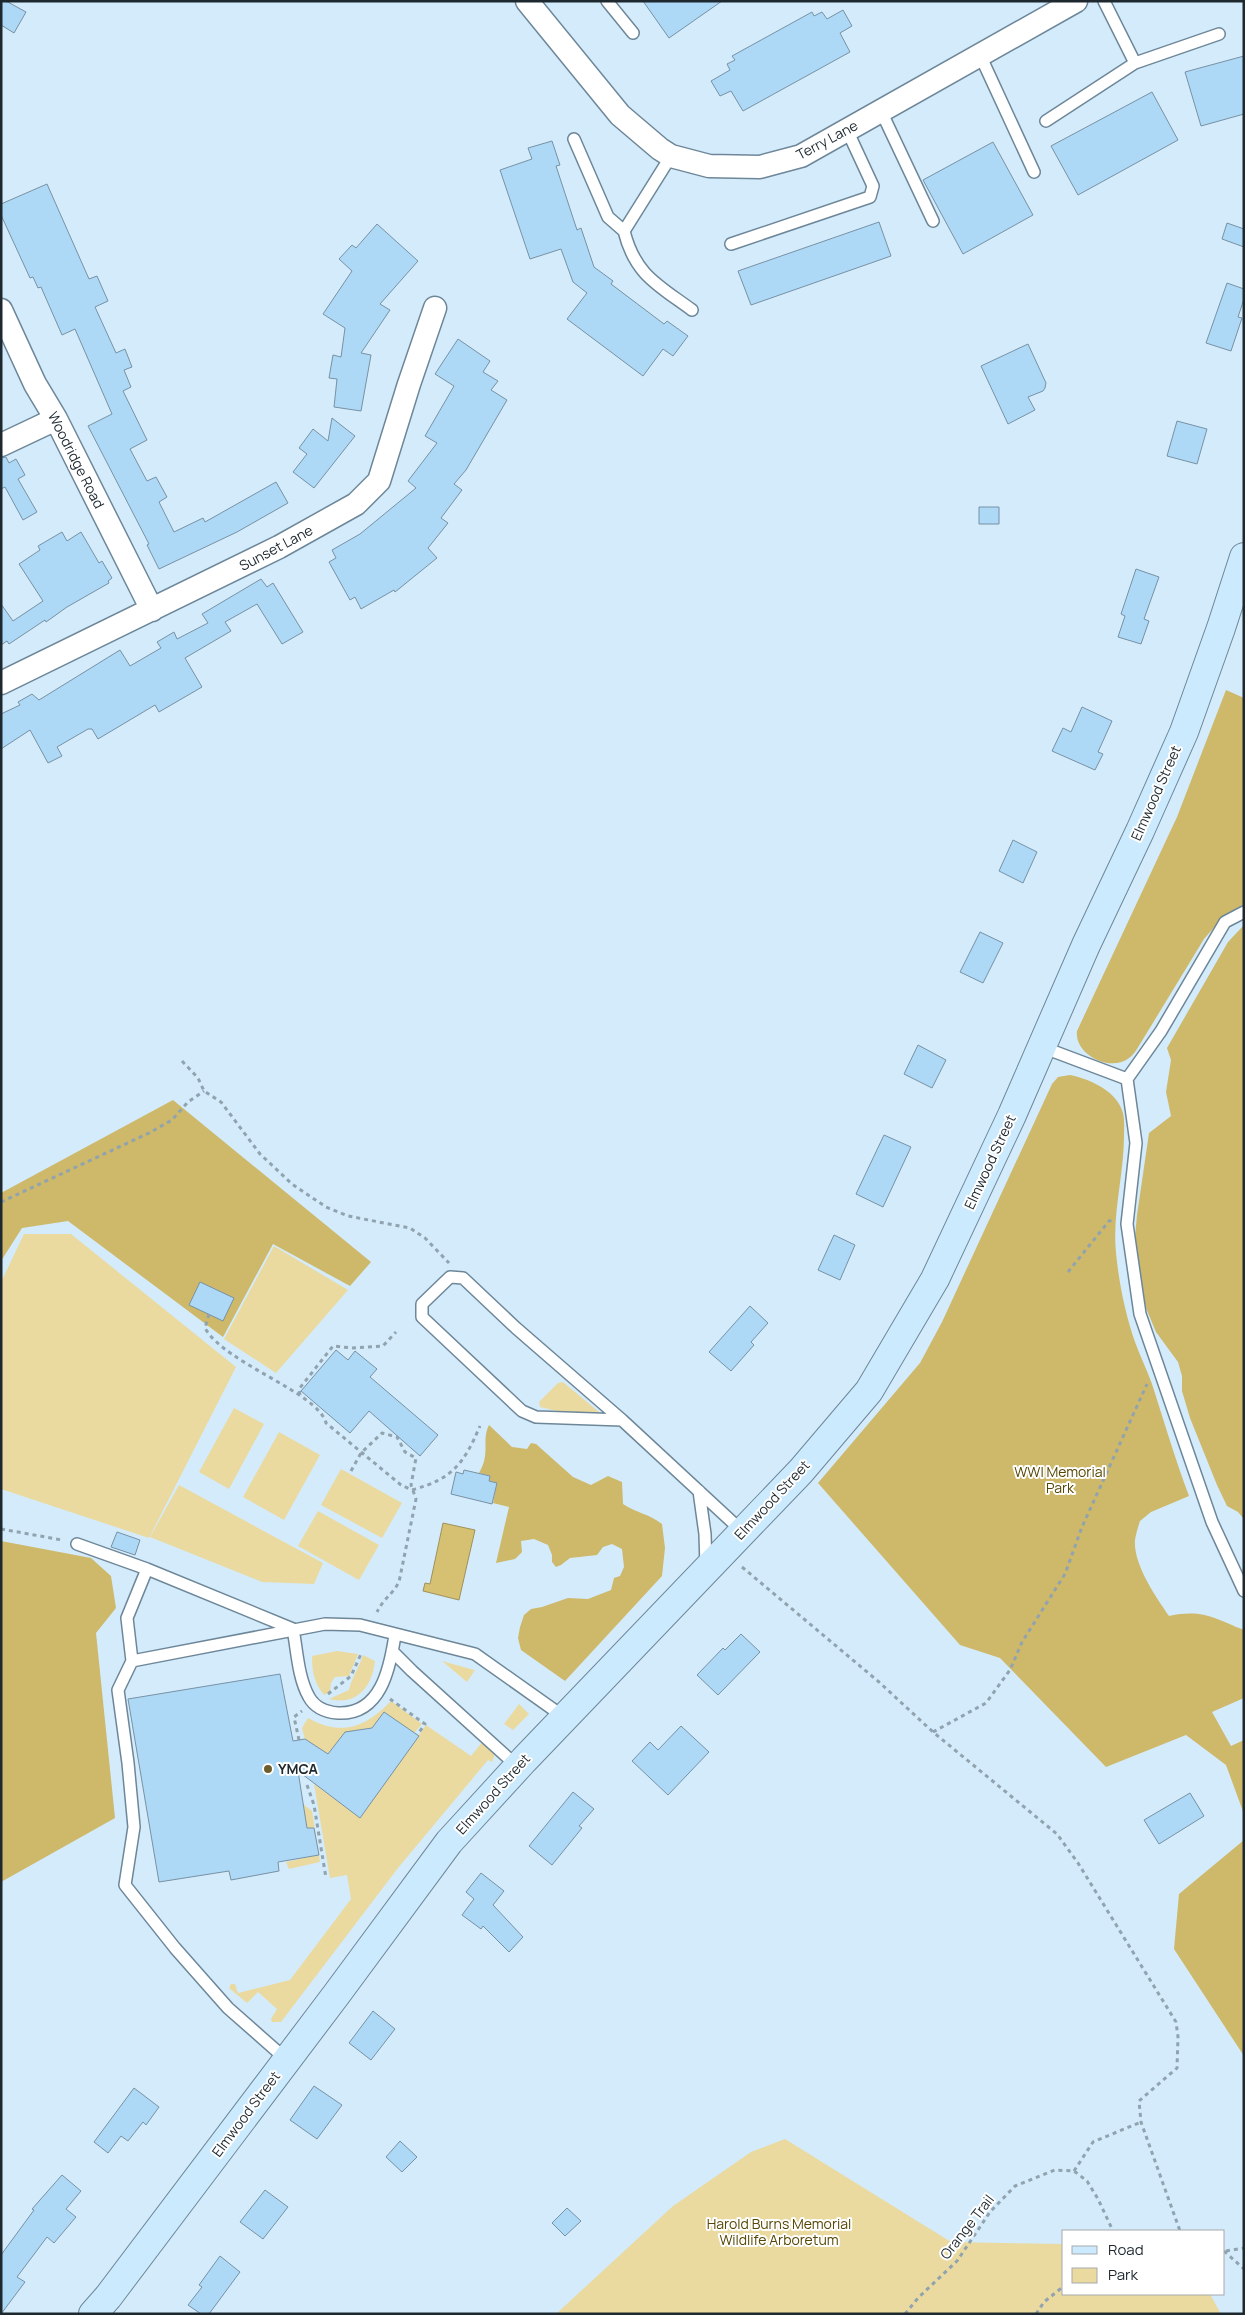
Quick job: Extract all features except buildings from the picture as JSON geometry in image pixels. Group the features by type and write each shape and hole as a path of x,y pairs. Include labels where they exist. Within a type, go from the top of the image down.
{"main road":[{"name":"Elmwood Street","path":"92,2314 108,2297 449,1842 564,1717 801,1471 869,1391 935,1279 1012,1115 1184,732 1244,557"}],"street":[{"name":"Terry Lane","path":"527,1 620,115 660,149 672,156 709,166 760,167 801,156 1076,1"},
{"name":"Sunset Lane","path":"1,683 288,543 356,504 380,481 408,384 435,308"},
{"name":"Woodridge Road","path":"1,310 35,384 56,419 152,610"},
{"path":"1,445 56,419"}],"lane":[{"path":"607,1 633,33"},
{"path":"1104,1 1135,63"},
{"path":"1046,121 1135,63 1220,34"},
{"path":"980,55 1034,172"},
{"path":"881,111 933,221"},
{"path":"731,244 870,197 873,186 846,130"},
{"path":"574,139 608,218 624,231 629,250 645,276 692,310"},
{"path":"624,231 672,156"},
{"path":"1244,912 1225,922 1161,1031 1127,1079 1136,1143 1127,1224 1140,1314 1212,1522 1244,1591"},
{"path":"1042,1047 1127,1079"},
{"path":"622,1420 536,1417 522,1411 422,1317 422,1304 450,1276 463,1278 516,1328 622,1420 743,1532"},
{"path":"699,1491 705,1534 715,1561"},
{"path":"77,1544 147,1569 293,1629"},
{"path":"147,1569 127,1618 132,1661 118,1690 134,1827 125,1885 228,2008 287,2060"},
{"path":"132,1661 293,1629 325,1624 360,1624 395,1635 475,1654 564,1717"},
{"path":"293,1629 308,1696 318,1707 325,1711 354,1712 365,1706 374,1697 387,1677 395,1635"},
{"path":"392,1651 412,1672 518,1766"}],"path":[{"path":"182,1061 198,1078 204,1090 221,1102 260,1154 292,1184 326,1207 348,1216 410,1228 425,1238 463,1278"},
{"path":"1,1202 150,1133 172,1120 188,1102 204,1090"},
{"path":"1068,1272 1109,1220 1128,1216"},
{"path":"209,1314 205,1328 210,1337 246,1364 300,1396 324,1416 326,1423 401,1486 412,1490 444,1479 454,1470 471,1447 480,1426"},
{"path":"300,1396 299,1389 333,1346 352,1348 383,1346 396,1332"},
{"path":"933,1732 986,1704 1010,1670 1022,1642 1065,1574 1082,1527 1157,1362"},
{"path":"351,1470 361,1453 382,1433 397,1438 405,1452 416,1458 411,1485 416,1499 399,1582 394,1591 384,1598 377,1612"},
{"path":"1,1529 77,1544"},
{"path":"715,1561 880,1682 933,1732 1057,1834 1078,1863 1176,2022 1178,2037 1177,2068 1139,2101 1141,2122 1180,2230"},
{"path":"326,1696 352,1676 361,1654"},
{"path":"299,1740 294,1717 302,1711"},
{"path":"307,1785 314,1805 326,1878"},
{"path":"1113,2230 1087,2181 1074,2172 1093,2142 1141,2122"},
{"name":"Orange Trail","path":"905,2314 918,2298 957,2261 990,2212 1015,2186 1054,2170 1074,2172"},
{"path":"1225,2251 1244,2248"},
{"path":"1225,2252 1244,2269"},
{"path":"1036,2314 1044,2302 1062,2288"}],"green space":[{"path":"1226,690 1244,698 1244,904 1224,916 1204,939 1132,1055 1121,1062 1103,1062 1087,1054 1081,1047 1077,1031 1177,817"},
{"path":"1244,925 1244,1530 1243,1518 1238,1512 1227,1506 1190,1418 1182,1391 1182,1376 1178,1362 1156,1332 1146,1308 1134,1248 1149,1133 1171,1116 1166,1092 1171,1060 1167,1048 1228,942"},
{"name":"WWI Memorial Park","path":"1070,1075 1085,1079 1107,1091 1119,1103 1123,1113 1123,1151 1115,1238 1117,1264 1131,1331 1152,1384 1189,1496 1151,1512 1140,1521 1135,1540 1135,1549 1146,1580 1169,1616 1199,1614 1216,1618 1244,1630 1244,1698 1212,1712 1231,1746 1244,1740 1244,1814 1226,1765 1186,1735 1106,1767 1000,1658 960,1645 818,1483 920,1363 942,1322 1052,1084 1058,1077"},
{"path":"173,1100 371,1262 350,1286 273,1244 223,1337 68,1221 22,1228 1,1261 1,1193"},
{"path":"24,1234 71,1234 236,1367 149,1538 1,1489 1,1282"},
{"path":"274,1246 348,1290 276,1373 224,1339"},
{"path":"563,1382 599,1412 600,1415 557,1411 540,1407 539,1402 558,1383"},
{"path":"234,1408 264,1424 229,1489 199,1472"},
{"path":"489,1425 512,1447 527,1449 531,1443 536,1444 573,1477 591,1485 608,1476 622,1482 623,1504 662,1524 665,1548 662,1576 565,1681 521,1650 518,1638 524,1615 531,1609 568,1598 588,1599 611,1590 614,1578 620,1576 624,1567 622,1549 612,1544 603,1547 597,1555 570,1558 556,1567 552,1562 552,1555 548,1545 534,1539 521,1541 522,1552 515,1559 496,1563 509,1507 493,1503 497,1483 490,1481 490,1476 479,1473 483,1466"},
{"path":"279,1432 320,1455 284,1520 243,1497"},
{"path":"341,1469 402,1503 382,1538 321,1505"},
{"path":"179,1485 323,1563 314,1584 262,1582 150,1537"},
{"path":"318,1511 379,1545 359,1580 298,1546"},
{"path":"1,1541 91,1558 111,1576 116,1608 96,1633 115,1818 1,1882"},
{"path":"337,1651 358,1654 349,1676 335,1677 331,1683 330,1692 324,1695 314,1677 312,1656"},
{"path":"363,1655 375,1661 367,1686 355,1697 348,1700 329,1699 349,1690"},
{"path":"442,1661 474,1670 475,1670 467,1682"},
{"path":"391,1701 422,1724 414,1733 384,1712 372,1728 345,1732 328,1754 305,1739 302,1728 308,1718 332,1727 343,1728 353,1726 363,1723 382,1710"},
{"path":"519,1704 529,1714 513,1730 504,1724"},
{"path":"426,1725 471,1756 483,1741 495,1754 492,1762 488,1760 398,1868 281,2022 272,2022 271,2019 277,2009 258,1992 247,2003 229,1988 231,1984 235,1984 238,1993 290,1980 351,1899 347,1875 330,1878 314,1784 360,1817"},
{"path":"303,1804 312,1811 320,1862 289,1869 286,1862 318,1855 314,1828 307,1828"},
{"path":"1244,1840 1244,2056 1174,1949 1179,1894"},
{"name":"Harold Burns Memorial Wildlife Arboretum","path":"785,2139 951,2242 1062,2244 1062,2295 1211,2295 1221,2314 556,2314 673,2206 751,2152"}],"shaded area":[{"path":"443,1523 475,1530 459,1600 423,1591 425,1583 430,1584"}],"place":[{"name":"YMCA","path":"268,1769"}]}
